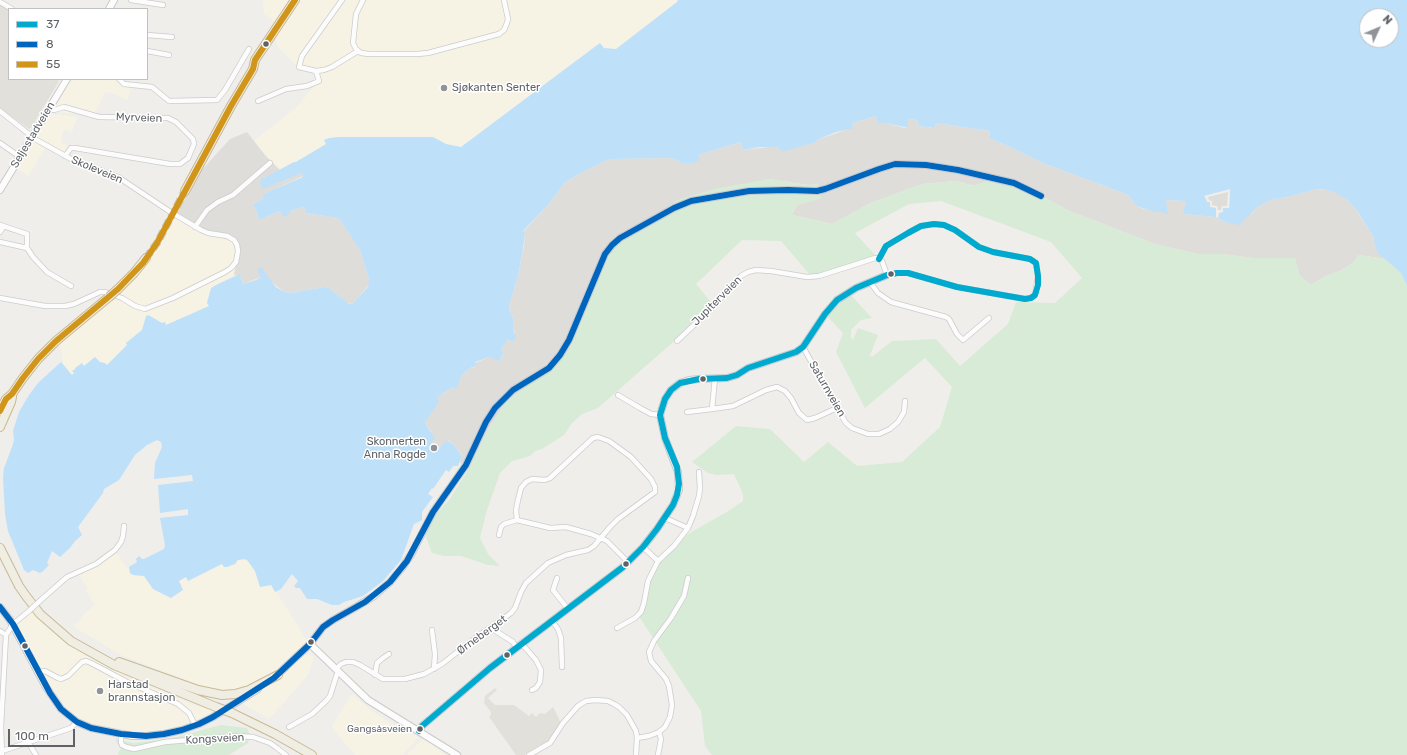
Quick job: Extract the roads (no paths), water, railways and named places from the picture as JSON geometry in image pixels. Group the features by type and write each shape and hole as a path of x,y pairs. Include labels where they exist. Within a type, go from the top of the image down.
{"highway":[{"path":"185,191 231,106 253,69 255,60 295,0"},
{"path":"253,69 260,64 302,0"},
{"path":"0,411 6,399 12,394 28,371 47,349 115,294 146,258"},
{"path":"0,427 11,402 12,394"},
{"path":"0,548 19,586 40,614 59,632 83,648 98,652 111,659 192,688 214,694 225,695 242,692 278,674"},
{"name":"Kongsveien","path":"83,648 114,665 232,713 275,734 312,755"}],"main road":[{"name":"Seljestadveien","path":"0,190 66,80"},
{"path":"0,608 13,624 46,687 61,709 77,722 91,728 121,734 146,736 164,734 195,726 213,717 260,688 278,674 310,644 323,627 374,596 390,582 402,568 433,512 466,465 494,408 513,390 549,368 560,355 569,340 605,254 620,238 674,208 691,201 749,191 817,191 895,164 926,165 958,170 1014,183 1041,196"},
{"path":"419,731 422,726 464,689 628,562 643,547 666,518 677,495 679,478 674,460 665,438 660,415 665,399 671,390 680,383 698,379 727,378 737,375 748,368 789,356 803,347 825,314 837,300 856,288 887,275"},
{"path":"310,644 368,700 458,755"}],"street":[{"path":"131,0 163,5"},
{"path":"342,0 304,53 300,60 299,67 316,71 332,67 358,51"},
{"path":"363,0 356,14 353,43 358,51 364,54 428,53 492,36 504,30 508,24 504,0"},
{"path":"0,2 10,8"},
{"path":"148,35 172,37"},
{"path":"120,80 124,84 152,87 169,101 217,100 225,90 249,49"},
{"path":"148,51 169,55"},
{"path":"258,102 286,90 307,86 319,81 316,71"},
{"name":"Myrveien","path":"49,109 52,110 64,107 99,117 168,118 176,122 193,139 194,144 188,158 180,164 170,164 75,148 71,148 65,156"},
{"name":"Skoleveien","path":"0,111 32,136 65,156 118,177 195,227 208,233 226,236 234,240 237,245 238,251 236,262 231,268 173,298 145,309 135,306 115,294"},
{"path":"0,143 20,157"},
{"path":"195,227 207,210 218,202 234,195 270,163"},
{"path":"934,224 944,225 955,230 979,247 993,252 1030,259 1036,263 1038,285 1035,295 1031,298 1025,299 977,292 908,273 887,275 884,265 879,259 886,246 922,226 934,224"},
{"path":"0,232 2,226 27,234 27,248 33,256 47,272 71,286"},
{"path":"0,242 27,248"},
{"name":"Jupiterveien","path":"677,341 710,310 741,276 748,272 756,270 807,277 819,276 875,258 879,259"},
{"path":"870,282 878,293 891,302 946,317 949,319 957,334 963,340 989,318"},
{"path":"0,298 38,305 65,306 74,304 103,292 115,294"},
{"name":"Saturnveien","path":"803,347 836,408 846,423 852,428 868,434 879,434 890,429 898,422 904,412 905,401"},
{"path":"712,409 715,378"},
{"path":"687,412 733,406 766,390 778,387 785,391 791,398 799,414 807,420 816,418 836,408"},
{"path":"618,395 651,414 660,415"},
{"name":"Ørneberget","path":"338,670 341,664 353,662 384,680 405,680 434,669 511,613 515,608 526,583 548,564 566,555 588,550 594,546 610,526 655,492 655,487 651,479 631,457 609,441 598,437 590,442 550,478 545,480 532,479 526,482 521,488 518,500 516,510 517,520"},
{"path":"617,628 636,618 641,612 648,581 658,561 674,546 688,528 699,496 699,472"},
{"path":"666,518 688,528"},
{"path":"499,535 504,524 517,520 550,528 561,527 578,530 608,541 628,562"},
{"path":"77,722 71,728 28,742 2,753 0,726 6,635 13,624 70,575 96,564 115,550 121,542 124,526"},
{"path":"643,547 658,561"},
{"path":"557,578 553,590 568,609"},
{"path":"637,738 650,736 659,732 665,727 670,717 672,705 669,686 666,679 651,661 649,652 654,641 684,596 688,578"},
{"path":"552,621 558,629 561,638 562,667"},
{"path":"491,628 519,645 536,660 541,670 540,682 536,688 532,690"},
{"path":"432,630 435,654 434,669"},
{"path":"0,631 6,635"},
{"path":"375,675 377,663 389,654"},
{"path":"39,672 45,671 61,679 68,676 82,662 86,661 127,682 178,704 189,713 195,726"},
{"path":"289,727 312,714 326,701 330,696 338,670"},
{"path":"529,755 550,743 575,709 582,703 590,700 602,700 619,707 627,715 632,722 637,738 636,755"},
{"path":"658,755 661,739 659,732"},
{"name":"Kongsveien","path":"121,734 120,742 122,745 134,749 165,742 239,736 253,737 270,743 286,755"},
{"path":"28,742 36,755"}],"water":[{"path":"678,0 1407,0 1407,286 1401,273 1380,255 1375,247 1373,236 1357,211 1349,201 1334,192 1324,189 1313,190 1271,200 1259,206 1239,225 1228,223 1215,217 1183,214 1186,201 1166,200 1168,214 1155,212 1136,206 1128,195 1043,163 989,138 990,131 936,123 935,128 919,126 917,120 908,119 908,128 887,123 878,123 876,116 852,123 854,128 836,132 817,140 816,142 782,152 776,147 760,147 743,150 741,142 698,155 700,160 692,163 682,163 672,158 610,159 586,170 564,183 549,204 523,231 525,233 522,255 509,309 513,318 513,329 516,337 512,342 508,339 501,350 504,353 499,361 489,357 475,362 477,366 470,368 462,375 456,390 454,387 441,394 437,399 439,402 425,422 435,438 431,443 438,449 447,440 454,445 462,456 458,466 453,466 449,472 446,470 428,494 433,497 422,512 422,520 414,524 401,560 383,581 363,596 339,605 332,605 317,599 307,599 300,588 296,588 294,586 298,581 292,574 281,589 275,592 271,585 260,587 255,571 247,560 244,559 238,560 235,564 227,567 224,567 222,564 188,581 186,577 179,581 183,590 171,598 153,589 144,576 133,575 130,573 129,567 137,562 136,559 139,556 144,559 164,549 165,545 160,518 188,515 188,509 160,513 158,485 193,481 192,475 154,479 155,463 162,447 161,442 157,440 147,445 135,455 119,480 104,489 103,493 78,527 82,535 70,548 60,557 52,551 47,563 49,565 40,573 33,570 28,573 24,570 8,531 5,514 4,468 14,440 13,431 19,412 39,382 61,362 72,375 74,373 72,371 75,368 82,363 84,366 95,357 100,362 107,365 127,345 126,343 142,330 146,316 148,315 162,323 165,322 166,325 209,306 207,303 211,288 216,285 240,274 243,284 261,277 257,270 261,267 276,287 284,292 290,293 325,287 329,288 349,304 352,304 368,287 369,280 360,250 338,218 306,213 304,207 290,211 288,215 283,217 280,211 260,220 253,204 263,199 263,194 303,177 302,173 263,189 261,187 260,180 296,162 326,144 324,140 329,138 433,137 446,144 461,147 600,43 604,48 616,49","holes":["1230,190 1229,208 1223,208 1223,212 1216,212 1216,207 1210,207 1211,202 1207,202 1205,196"]}],"tunnel":[{"path":"146,258 157,243 185,191"}],"place":[{"name":"Sjøkanten Senter","path":"444,88"},
{"name":"Skonnerten Anna Rogde","path":"434,448"},
{"name":"Harstad brannstasjon","path":"100,691"},
{"name":"Gangsåsveien","path":"420,729"}]}
